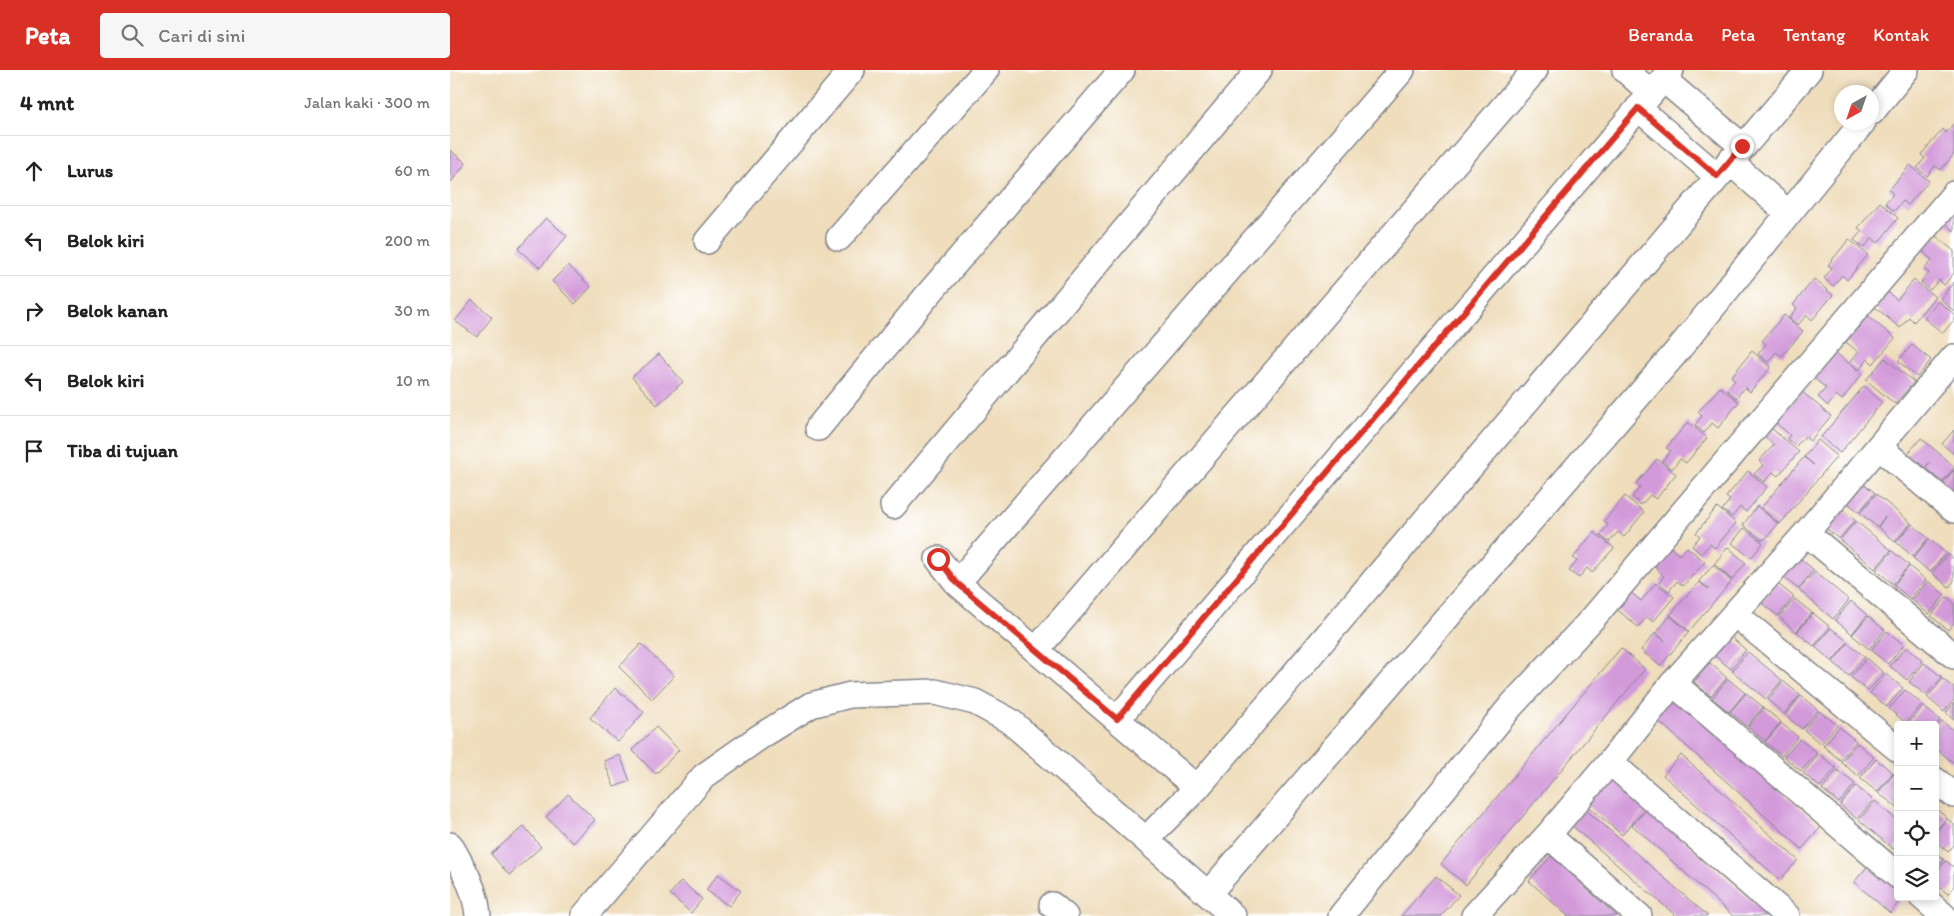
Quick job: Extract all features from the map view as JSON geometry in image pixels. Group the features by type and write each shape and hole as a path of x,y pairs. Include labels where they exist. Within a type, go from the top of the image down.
{"street":[{"path":"706,241 852,70"},
{"path":"839,238 986,70"},
{"path":"818,428 926,297 1122,70"},
{"path":"893,506 1258,70"},
{"path":"957,583 1402,70"},
{"path":"1036,650 1536,70"},
{"path":"1625,70 1656,88 1729,161 1788,213"},
{"path":"1156,829 1196,788 1729,161 1809,70"},
{"path":"1879,103 1906,70"},
{"path":"1117,719 1656,88"},
{"path":"1656,88 1729,161"},
{"path":"1208,894 1678,350 1856,130"},
{"path":"1341,916 1511,706 1600,610 1954,194"},
{"path":"1476,915 1610,762 1672,683 1735,614 1879,447 1950,370"},
{"path":"1879,447 1954,510"},
{"path":"1806,533 1954,656"},
{"path":"938,559 957,583 1196,788"},
{"path":"1735,614 1894,746"},
{"path":"1672,683 1894,873"},
{"path":"584,916 704,776 761,736 811,705 850,695 935,692 975,702 1010,721 1233,916"},
{"path":"1610,762 1787,916"},
{"path":"1939,783 1954,795"},
{"path":"1548,835 1639,916"},
{"path":"450,845 469,877 478,916"},
{"path":"1927,901 1944,916"}],"building":[{"path":"1954,123 1954,154 1941,170 1935,166 1927,176 1917,168 1925,158 1921,155 1943,129 1946,133"},
{"path":"450,150 466,163 450,183"},
{"path":"1910,165 1929,181 1908,205 1903,201 1894,211 1885,203 1893,194 1889,190"},
{"path":"1880,202 1898,218 1878,243 1872,238 1864,248 1854,240 1862,231 1858,228"},
{"path":"1954,203 1954,231 1940,219"},
{"path":"546,218 567,236 540,268 518,249"},
{"path":"1930,231 1954,251 1954,273 1944,285 1939,280 1930,290 1921,282 1929,273 1924,270 1932,260 1917,246"},
{"path":"1849,239 1868,255 1847,280 1842,275 1833,286 1824,278 1832,268 1828,265"},
{"path":"568,265 591,287 575,304 552,281"},
{"path":"1814,279 1833,295 1812,320 1807,315 1798,325 1789,318 1797,308 1793,305"},
{"path":"1914,280 1935,297 1914,322 1909,317 1900,328 1870,303 1883,288 1897,300"},
{"path":"1954,282 1954,311 1940,299"},
{"path":"472,300 492,317 477,337 455,321"},
{"path":"1938,301 1954,314 1954,320 1943,333 1924,318"},
{"path":"1784,315 1803,331 1782,356 1776,352 1768,362 1758,354 1766,344 1762,341"},
{"path":"1868,316 1895,338 1873,364 1868,359 1859,370 1850,362 1858,352 1846,342"},
{"path":"1912,345 1931,360 1917,377 1898,361"},
{"path":"1752,351 1771,367 1750,392 1745,387 1736,398 1727,390 1735,380 1731,377"},
{"path":"1835,352 1862,374 1842,400 1836,395 1828,406 1818,397 1826,388 1814,378"},
{"path":"659,354 683,382 657,405 632,377"},
{"path":"1885,358 1914,382 1895,404 1866,380"},
{"path":"1864,386 1882,402 1840,453 1821,437"},
{"path":"1720,387 1739,402 1718,428 1712,423 1704,433 1695,425 1702,416 1698,412"},
{"path":"1801,391 1831,416 1810,441 1805,436 1796,446 1787,439 1790,435 1775,422"},
{"path":"1688,422 1707,438 1686,463 1680,459 1672,469 1662,461 1671,451 1666,448"},
{"path":"1770,427 1799,452 1778,476 1773,472 1764,482 1754,474 1763,465 1759,461 1774,445 1763,435"},
{"path":"1954,430 1954,454 1942,444"},
{"path":"1921,438 1954,466 1939,486 1922,472 1930,462 1922,471 1905,457"},
{"path":"1818,440 1837,456 1780,524 1761,508"},
{"path":"1657,459 1676,474 1656,499 1650,495 1641,505 1632,497 1640,487 1636,484"},
{"path":"1954,470 1954,498 1940,486"},
{"path":"1748,471 1767,487 1746,512 1740,507 1732,517 1722,510 1730,500 1726,497"},
{"path":"1858,479 1875,493 1859,512 1842,498"},
{"path":"1876,494 1911,523 1895,542 1878,527 1885,517 1877,527 1860,513"},
{"path":"1625,496 1644,512 1624,537 1618,532 1609,542 1600,535 1608,525 1604,521"},
{"path":"1757,506 1778,524 1762,540 1743,525"},
{"path":"1838,506 1855,520 1839,539 1822,525"},
{"path":"1717,507 1736,523 1715,548 1710,544 1701,554 1692,546 1700,536 1696,533"},
{"path":"1856,521 1891,550 1875,569 1840,540"},
{"path":"1912,524 1928,538 1913,557 1896,542"},
{"path":"1744,528 1763,543 1751,558 1732,543"},
{"path":"1594,532 1614,548 1592,573 1587,568 1579,578 1569,571 1577,561 1573,558"},
{"path":"1929,539 1946,553 1930,572 1913,558"},
{"path":"1667,544 1679,555 1687,547 1705,562 1683,586 1677,581 1669,591 1659,583 1664,576 1651,563"},
{"path":"1728,547 1746,563 1732,580 1714,564"},
{"path":"1892,551 1909,565 1893,584 1876,570"},
{"path":"1948,554 1954,559 1954,581 1949,587 1932,573"},
{"path":"1797,556 1814,570 1798,589 1781,575"},
{"path":"1713,565 1732,581 1689,631 1670,615 1699,582 1709,589 1699,581"},
{"path":"1909,566 1926,580 1910,599 1894,585"},
{"path":"1815,572 1849,600 1833,619 1799,590"},
{"path":"1928,581 1945,595 1929,614 1912,600"},
{"path":"1656,583 1674,597 1653,622 1647,617 1638,627 1614,607 1628,590 1641,601"},
{"path":"1777,583 1794,597 1778,616 1761,602"},
{"path":"1947,597 1954,603 1954,623 1948,630 1931,616"},
{"path":"1795,599 1812,613 1796,632 1779,617"},
{"path":"1851,601 1867,615 1852,634 1835,620"},
{"path":"1813,613 1830,627 1814,646 1797,632"},
{"path":"1670,616 1689,632 1660,666 1641,650 1655,633 1665,641 1656,633"},
{"path":"1868,616 1885,630 1869,649 1852,635"},
{"path":"1831,628 1848,642 1832,661 1815,647"},
{"path":"1887,631 1904,645 1888,664 1871,650"},
{"path":"1730,636 1746,650 1731,669 1714,655"},
{"path":"1848,643 1865,657 1849,676 1833,662"},
{"path":"641,644 674,676 652,699 619,667"},
{"path":"1906,647 1923,661 1907,680 1890,666"},
{"path":"1621,648 1645,669 1466,885 1441,864"},
{"path":"1748,652 1782,680 1766,699 1732,671"},
{"path":"1867,658 1884,673 1868,691 1851,677"},
{"path":"1710,663 1727,678 1711,696 1694,682"},
{"path":"1924,663 1942,677 1926,695 1909,682"},
{"path":"1886,674 1903,688 1887,707 1870,693"},
{"path":"1728,679 1745,693 1729,712 1712,698"},
{"path":"1943,679 1954,688 1954,700 1944,712 1927,697"},
{"path":"1783,681 1800,695 1784,714 1768,700"},
{"path":"615,688 644,712 618,742 590,718"},
{"path":"1905,690 1922,704 1908,721 1904,721 1889,709"},
{"path":"1746,693 1763,707 1747,726 1730,712"},
{"path":"1673,694 1821,827 1802,849 1654,717"},
{"path":"1801,696 1818,710 1802,729 1785,715"},
{"path":"1954,703 1954,720 1946,713"},
{"path":"1923,706 1940,720 1939,721 1910,721"},
{"path":"1764,708 1781,722 1765,741 1748,727"},
{"path":"1819,711 1837,725 1821,744 1804,730"},
{"path":"1942,721 1954,731 1954,763 1939,751 1939,724"},
{"path":"1781,723 1798,737 1782,756 1765,742"},
{"path":"656,727 679,750 656,774 632,750"},
{"path":"1839,727 1856,741 1840,760 1823,746"},
{"path":"1800,739 1817,753 1801,771 1784,757"},
{"path":"1857,743 1874,757 1858,776 1841,762"},
{"path":"1819,754 1836,768 1820,787 1803,773"},
{"path":"620,755 630,781 614,787 604,761"},
{"path":"1681,755 1798,860 1780,880 1663,775"},
{"path":"1876,759 1893,773 1877,792 1860,778"},
{"path":"1837,770 1855,784 1839,803 1822,789"},
{"path":"1610,771 1649,805 1622,835 1584,802"},
{"path":"1894,774 1894,805 1878,793"},
{"path":"1856,786 1873,800 1857,819 1840,805"},
{"path":"568,794 595,820 573,843 546,817"},
{"path":"1875,801 1894,818 1894,848 1893,849 1859,820"},
{"path":"1584,808 1708,916 1676,916 1570,824"},
{"path":"1648,808 1768,916 1733,916 1632,825"},
{"path":"1939,811 1947,818 1939,827"},
{"path":"1947,819 1954,824 1954,845 1948,852 1939,844 1939,828"},
{"path":"524,826 541,847 509,875 491,854"},
{"path":"1551,856 1617,916 1568,916 1529,881"},
{"path":"1939,856 1944,860 1939,866"},
{"path":"1946,861 1954,867 1954,886 1948,894 1939,887 1939,869"},
{"path":"1868,866 1894,888 1894,901 1900,901 1890,913 1854,882"},
{"path":"718,874 741,891 729,906 706,890"},
{"path":"1436,876 1459,895 1441,916 1401,916"},
{"path":"681,881 702,899 691,913 670,894"}],"route":[{"path":"938,559 957,583 1117,719 1638,108 1717,176 1742,146"}]}
